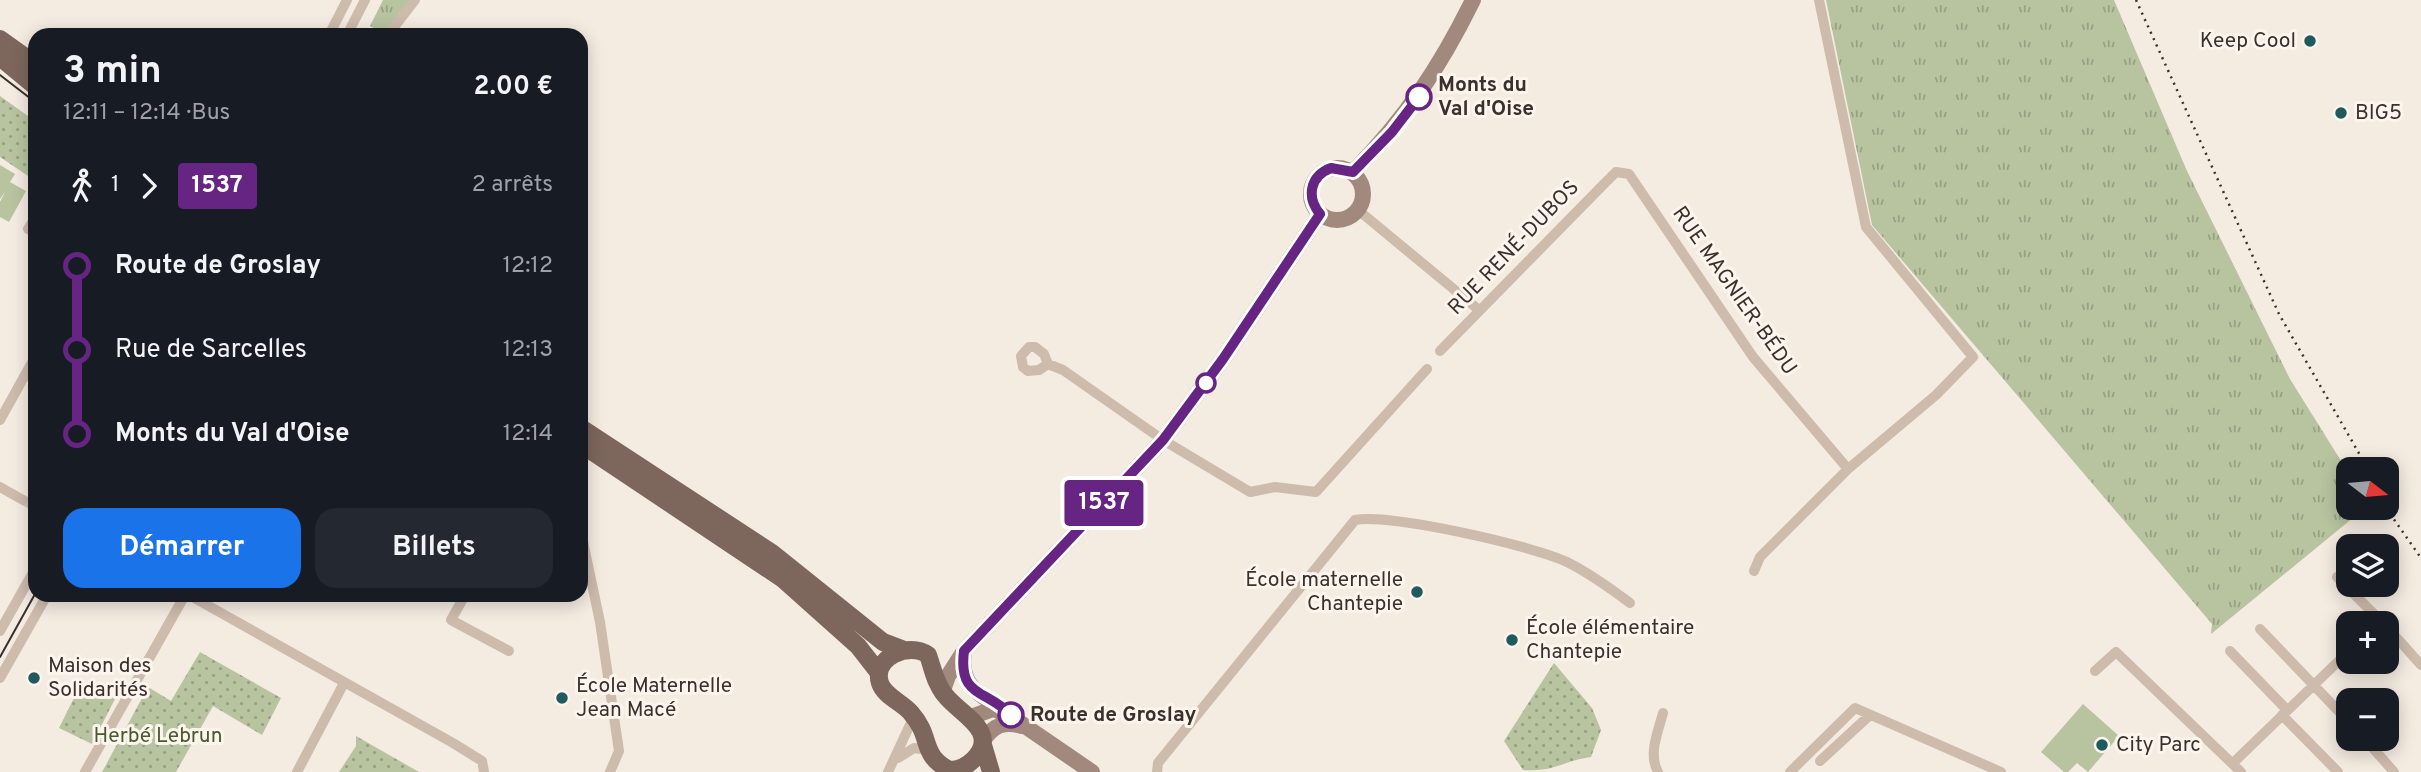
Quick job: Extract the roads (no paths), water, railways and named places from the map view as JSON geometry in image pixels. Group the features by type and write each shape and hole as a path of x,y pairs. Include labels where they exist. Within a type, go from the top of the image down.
{"main road":[{"path":"1353,172 1409,110 1454,39 1471,0"},
{"path":"0,33 28,50"},
{"path":"0,39 28,60"},
{"path":"0,54 28,72"},
{"path":"0,54 28,80"},
{"path":"1331,168 1353,172 1359,178 1364,195 1358,210 1344,220 1327,219 1320,214 1311,199 1311,191 1318,176 1331,168"},
{"path":"942,693 948,676 964,651 1163,440 1223,359 1320,214"},
{"path":"588,434 781,559 883,642 904,650 942,658 964,651"},
{"path":"588,449 783,579 858,646 879,673 884,690 915,716 935,762 952,771 968,764 996,726 1017,720"},
{"path":"879,673 888,659 904,650"},
{"path":"964,651 963,672 966,682 1092,772"},
{"path":"926,653 942,693 979,726 992,772"},
{"path":"968,718 993,709 1017,720"}],"street":[{"path":"333,28 347,0"},
{"path":"351,28 365,0"},
{"path":"393,28 415,0"},
{"path":"1754,571 1759,557 1848,469 1936,395 1973,357 1866,227 1819,0"},
{"name":"RUE RENÉ-DUBOS","path":"1440,352 1616,172"},
{"name":"RUE MAGNIER-BÉDU","path":"1616,172 1629,174 1753,357 1848,469"},
{"path":"1358,210 1479,310"},
{"path":"1048,364 1063,370 1163,440 1250,492 1275,487 1316,492 1427,369"},
{"path":"0,419 28,369"},
{"path":"0,487 23,500"},
{"path":"1157,772 1158,763 1355,520 1459,533 1550,556 1608,586 1630,603"},
{"path":"588,565 600,622 619,751 610,772"},
{"path":"0,631 28,581"},
{"path":"2357,597 2370,611"},
{"path":"0,678 43,602"},
{"path":"85,772 183,602"},
{"path":"199,602 482,761 484,772"},
{"path":"461,602 452,620 509,651"},
{"path":"2260,629 2336,708"},
{"path":"2399,641 2421,665"},
{"path":"2230,651 2338,772"},
{"path":"2095,671 2116,652 2241,772"},
{"path":"2232,763 2336,664"},
{"path":"297,772 344,683"},
{"path":"1790,772 1855,708 2000,772"},
{"path":"1658,772 1653,763 1653,753 1663,713"},
{"path":"1820,761 1870,715"},
{"path":"891,769 915,716"},
{"path":"891,769 908,750 929,750"},
{"path":"2375,751 2394,772"}],"tunnel":[{"path":"23,500 28,502"}],"tram line":[{"path":"0,75 28,97"},
{"path":"0,657 31,602"}],"railway":[{"path":"2136,0 2279,314 2361,457"},
{"path":"2394,520 2421,558"}],"place":[{"name":"Keep Cool","path":"2310,41"},
{"name":"Monts du Val d'Oise","path":"1419,97"},
{"name":"BIG5","path":"2341,113"},
{"name":"École maternelle Chantepie","path":"1417,592"},
{"name":"École élémentaire Chantepie","path":"1512,640"},
{"name":"Maison des Solidarités","path":"34,678"},
{"name":"École Maternelle Jean Macé","path":"562,698"},
{"name":"Route de Groslay","path":"1011,715"},
{"name":"City Parc","path":"2102,745"}],"park label":[{"name":"Herbé Lebrun","path":"158,736"}]}
